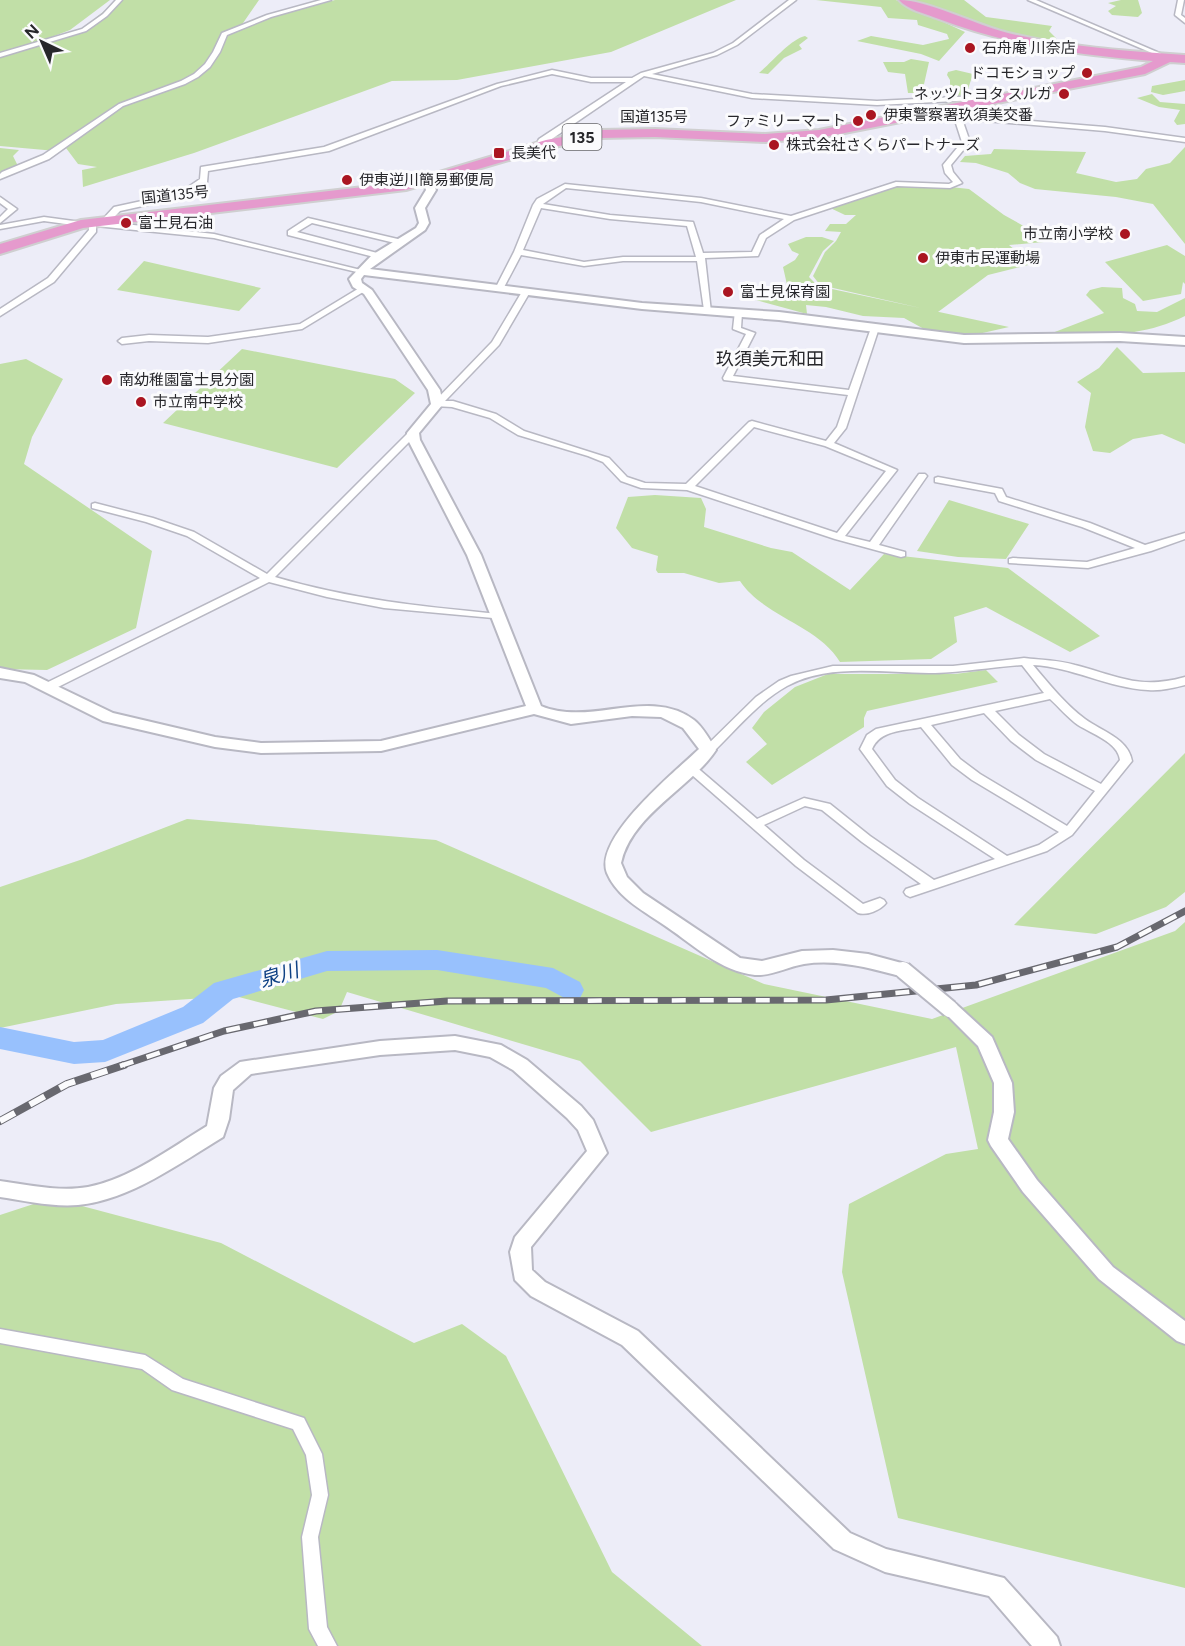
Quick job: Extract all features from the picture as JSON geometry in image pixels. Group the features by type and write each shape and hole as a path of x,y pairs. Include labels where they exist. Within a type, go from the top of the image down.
{"highway":[{"name":"国道135号","path":"905,0 973,28 1015,39 1061,47 1185,59"},
{"name":"国道135号","path":"0,249 93,222 427,182 497,161 540,145 620,132 801,137 954,113 984,101 1145,70 1168,58"}],"street":[{"path":"0,55 84,30 105,15 119,0"},
{"path":"0,177 43,159 120,106 191,79 210,64 221,45 224,33 269,16 328,0"},
{"path":"540,145 542,141 643,74 715,54 735,44 793,0"},
{"path":"1031,0 1168,58"},
{"path":"1181,0 1178,15 1185,21"},
{"path":"93,222 117,209 187,192 204,180 204,169 326,150 499,85 552,72 591,80 633,80"},
{"path":"643,74 752,96 877,103 977,98 984,101"},
{"path":"518,252 584,264 623,259 701,258 754,254 763,237 791,218 896,184 950,186 958,183 949,173 947,165 966,142 954,113 1084,126 1185,140"},
{"path":"427,182 431,190 420,208 423,223 420,230 378,256 361,271 356,279 357,285 364,289 381,310 434,390 437,404"},
{"path":"499,289 540,201 565,186 701,200 791,218"},
{"path":"0,199 13,209 0,221"},
{"path":"537,206 597,215 690,224 701,258 708,310"},
{"path":"0,227 44,219 93,222 99,225 214,236 361,271 642,306 738,313 964,339 1120,338 1185,341"},
{"path":"378,256 291,233 311,220 399,242"},
{"path":"0,312 51,280 93,230 93,222"},
{"path":"325,243 346,229"},
{"path":"122,341 148,338 208,340 302,326 364,289"},
{"path":"48,687 268,578 412,433 496,343 526,292"},
{"path":"738,313 737,329 752,333 727,378 855,393"},
{"path":"828,444 841,428 855,393 875,328"},
{"path":"437,404 453,404 494,416 527,436 591,453 606,460 624,479 644,486 688,487 839,537 902,554"},
{"path":"688,487 752,424 828,444 891,470 839,537"},
{"path":"412,433 474,555 535,709"},
{"path":"872,547 922,476"},
{"path":"938,480 999,491 1002,499 1086,525 1147,549"},
{"path":"95,506 171,526 203,540 268,578 372,603 500,617"},
{"path":"1013,561 1088,565 1185,536"},
{"path":"1185,681 1172,686 1145,687 1117,683 1058,664 1024,662 953,669 816,672 794,678 775,689 708,750 632,825 615,850 613,863 620,879 638,897 734,964 757,968 809,957 864,959 903,970 985,1042 1003,1083 1004,1112 998,1140 1030,1186 1107,1273 1185,1334"},
{"path":"910,892 1043,848 1068,832 1126,761 1125,754 1105,734 1082,722 1052,695 1024,662"},
{"path":"0,673 29,678 108,717 214,742 261,748 381,746 535,709 555,717 572,719 641,711 669,713 689,724 708,750"},
{"path":"1006,861 891,783 867,749 871,738 880,732 1052,695"},
{"path":"987,710 1015,738 1040,757 1102,790"},
{"path":"924,723 956,762 976,777 1068,832"},
{"path":"690,768 800,862 862,910 880,903"},
{"path":"756,824 804,802 826,807 866,839 931,884"},
{"path":"0,1189 64,1196 88,1195 110,1188 216,1131 222,1113 220,1092 229,1077 247,1067 391,1047 455,1043 494,1050 520,1065 574,1112 594,1141 597,1153 522,1243 520,1252 522,1274 538,1289 630,1338 842,1541 885,1560 996,1586 1048,1646"},
{"path":"0,1336 145,1362 178,1385 298,1423 314,1454 320,1495 310,1537 318,1629 328,1646"}],"green space":[{"path":"0,0 110,0 70,30 33,44 78,32 118,0 259,0 241,26 335,0 736,0 611,52 457,80 392,81 194,153 83,187 82,170 97,167 78,164 66,148 88,131 56,151 0,146"},
{"path":"816,0 896,0 965,32 939,61 921,54 857,41 871,36 923,45 949,39 947,34 918,25 917,20 888,18 881,7"},
{"path":"908,0 964,0 986,17 1052,26 1049,31 1056,38 1058,45 1014,37 918,6"},
{"path":"1138,0 1142,13 1138,17 1112,15 1108,11 1116,6 1108,3"},
{"path":"805,36 808,38 799,45 802,49 784,58 768,74 759,73 788,46"},
{"path":"911,59 929,62 922,93 908,93 905,74 888,72 883,62 904,62"},
{"path":"956,70 973,74 966,95 957,96 950,93 950,80 947,75 948,72"},
{"path":"1185,80 1185,91 1163,95 1151,92 1152,86"},
{"path":"1152,94 1160,102 1185,104 1185,124 1177,125 1174,121 1180,110 1159,107 1137,98"},
{"path":"1185,147 1185,244 1153,204 1116,197 1035,189 1020,183 1008,173 976,163 960,162 965,156 991,154 994,149 1086,152 1076,173 1116,182 1137,179 1146,169 1170,163"},
{"path":"0,148 19,150 13,156 18,166 3,174 0,180"},
{"name":"伊東市民運動場","path":"923,184 969,189 1004,215 1045,238 1044,242 1009,245 1032,264 988,275 938,312 820,285 813,276 825,252 841,232 825,231 830,224 846,224 856,215 845,215 824,205 877,188"},
{"path":"806,237 822,237 834,241 823,251 809,277 818,286 1009,327 965,337 924,329 904,318 863,316 826,307 806,305 807,314 756,300 788,289 783,267 795,260 799,254 792,251 788,244"},
{"path":"1167,245 1185,256 1185,284 1183,282 1181,294 1143,301 1105,262"},
{"path":"144,261 261,288 239,311 117,290"},
{"path":"1102,287 1122,288 1123,298 1135,304 1137,311 1157,312 1185,298 1185,316 1135,332 1100,335 1047,335 1104,313 1086,295 1090,290"},
{"path":"1117,347 1143,373 1185,372 1185,444 1162,434 1133,439 1110,453 1093,451 1085,427 1091,393 1077,382 1099,368"},
{"path":"242,349 395,379 415,393 337,468 163,423"},
{"path":"26,359 63,379 32,437 24,464 152,551 136,628 47,670 0,669 0,364"},
{"path":"655,495 701,498 706,509 704,527 771,548 792,552 850,590 884,554 1008,568 1100,636 1070,652 986,607 954,617 957,642 931,659 840,662 818,639 763,604 740,581 719,583 684,573 658,573 656,570 658,556 632,548 616,528 628,497"},
{"path":"949,500 1029,524 1006,559 958,557 917,551"},
{"path":"986,670 998,682 867,711 864,727 772,785 746,762 767,744 752,728 764,712 795,687 828,674 955,674"},
{"path":"1185,753 1185,892 1166,907 1096,934 1014,925"},
{"path":"187,819 436,840 764,984 932,1019 1175,931 1185,922 1185,1588 898,1518 842,1272 849,1204 946,1154 978,1149 956,1047 651,1132 580,1061 347,992 339,1011 323,1019 235,996 116,1004 0,1028 0,887 83,859"},
{"path":"52,1198 221,1243 414,1343 462,1324 506,1356 612,1572 702,1646 0,1646 0,1215"}],"waterway":[{"name":"泉川","path":"0,1038 74,1053 105,1051 193,1015 224,991 327,961 437,960 553,979 570,990"}],"railway":[{"path":"120,1066 224,1031 316,1011 447,1001 826,1000 976,985 1117,947 1185,911"},
{"path":"0,1121 67,1084 124,1065"}],"place":[{"name":"石舟庵 川奈店","path":"970,48"},
{"name":"ドコモショップ","path":"1087,73"},
{"name":"ネッツトヨタ スルガ","path":"1064,94"},
{"name":"伊東警察署玖須美交番","path":"871,115"},
{"name":"ファミリーマート","path":"858,121"},
{"name":"株式会社さくらパートナーズ","path":"774,145"},
{"name":"長美代","path":"499,153"},
{"name":"伊東逆川簡易郵便局","path":"347,180"},
{"name":"富士見石油","path":"126,223"},
{"name":"市立南小学校","path":"1125,234"},
{"name":"伊東市民運動場","path":"923,258"},
{"name":"富士見保育園","path":"728,292"},
{"name":"南幼稚園富士見分園","path":"107,380"},
{"name":"市立南中学校","path":"141,402"}],"district":[{"name":"玖須美元和田","path":"770,359"}]}
